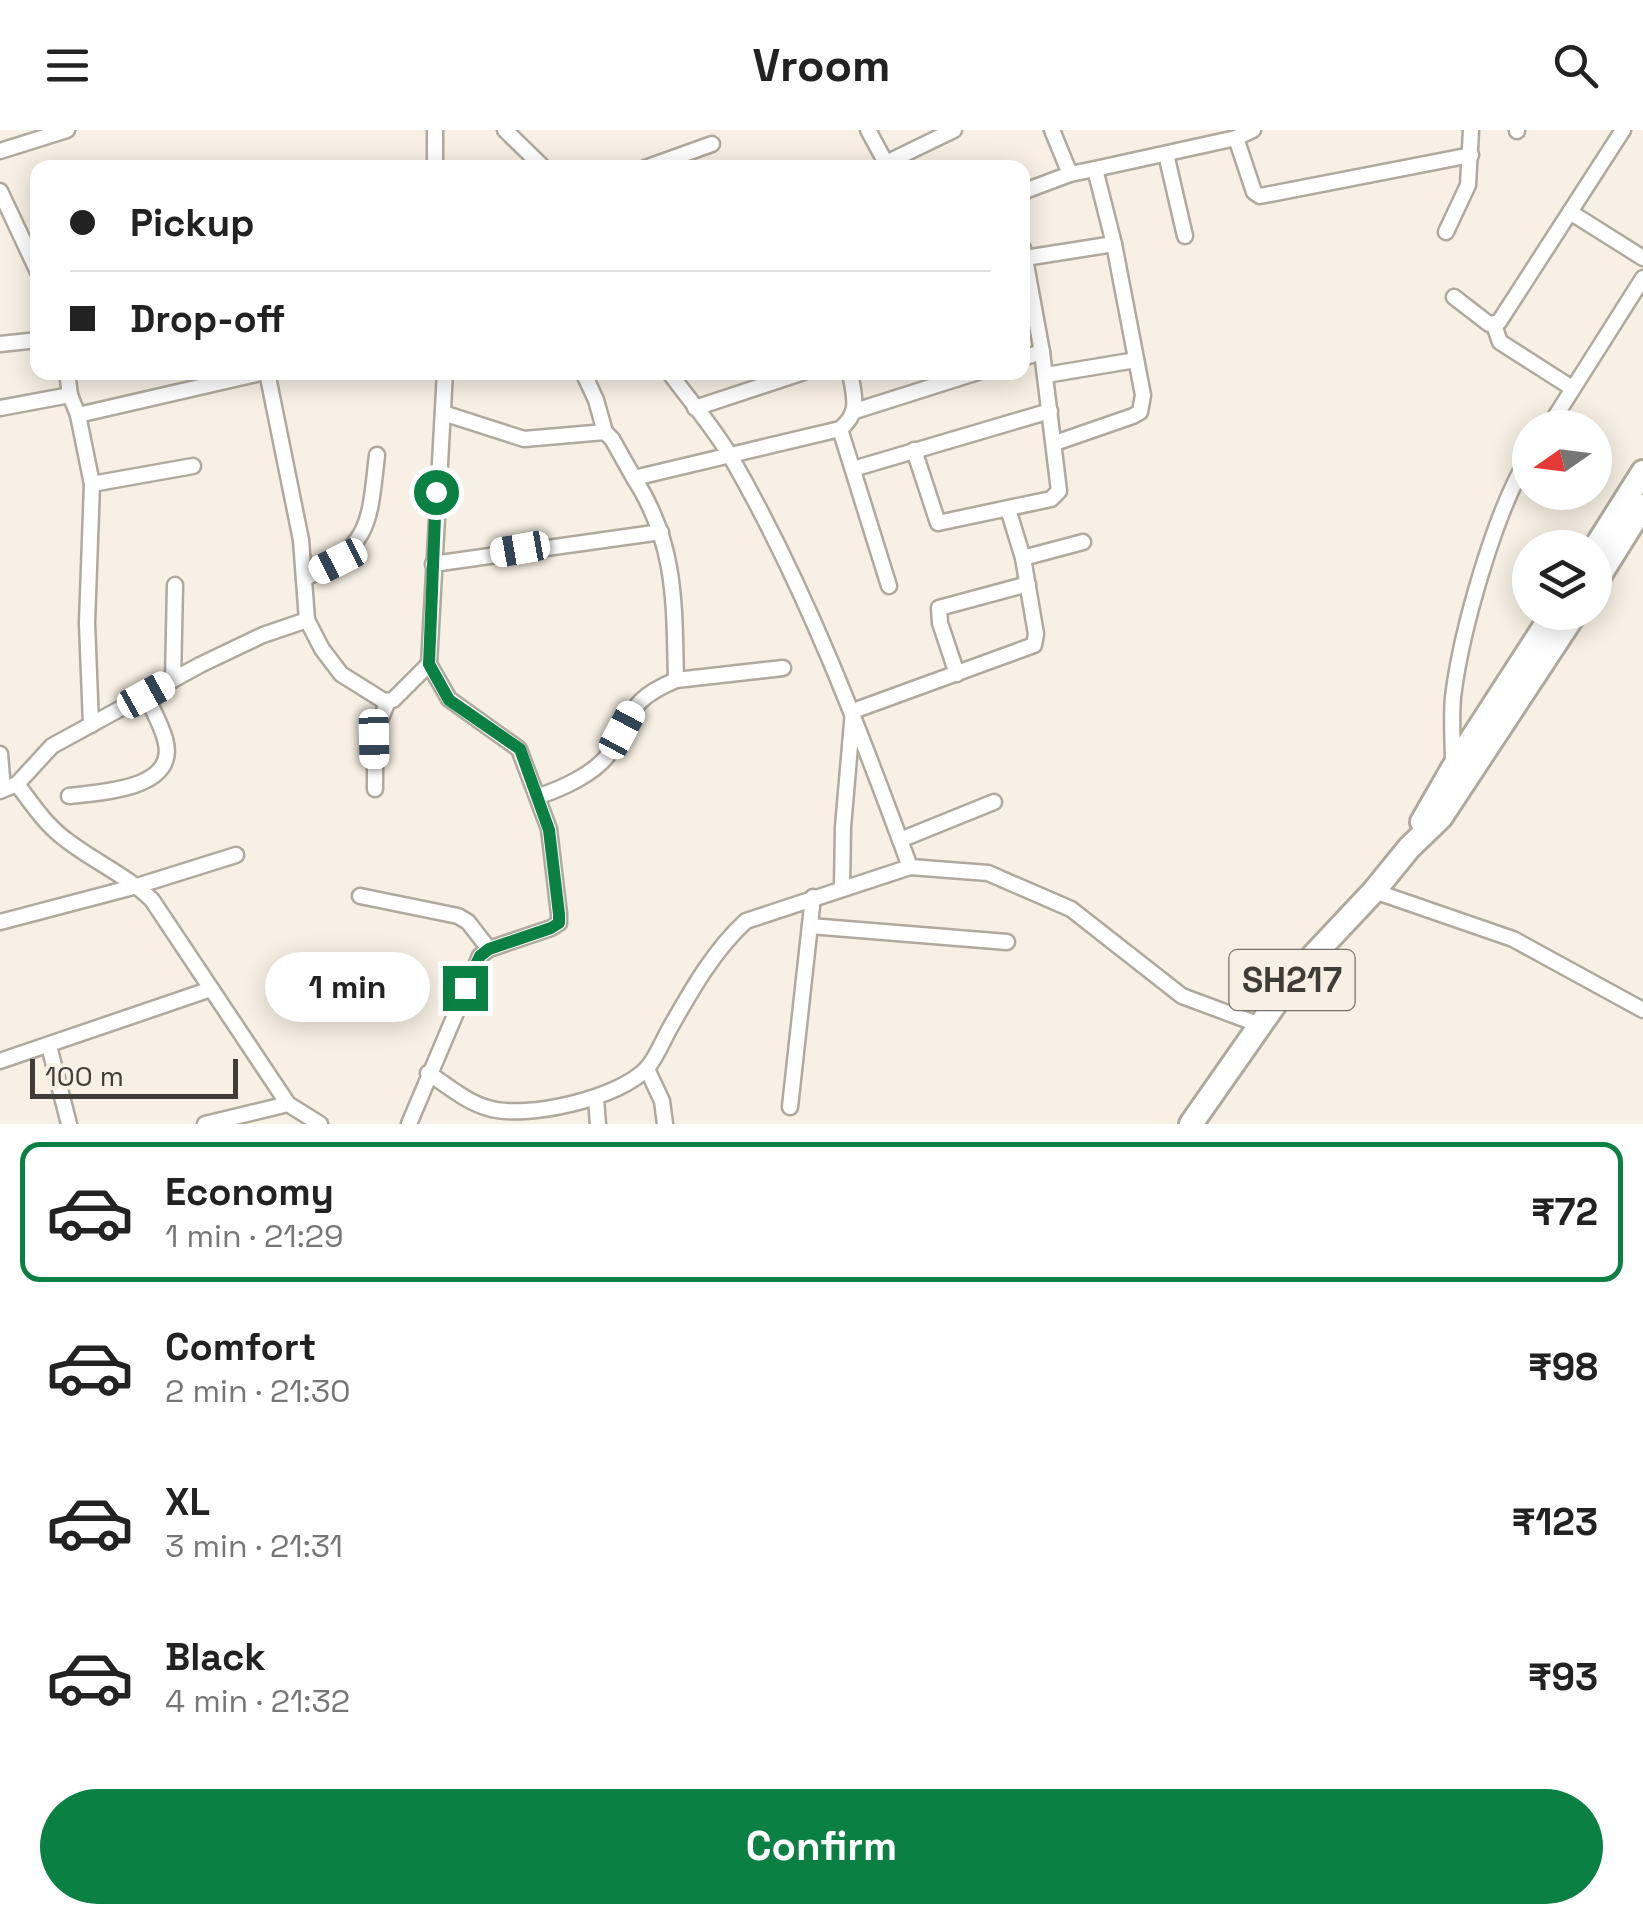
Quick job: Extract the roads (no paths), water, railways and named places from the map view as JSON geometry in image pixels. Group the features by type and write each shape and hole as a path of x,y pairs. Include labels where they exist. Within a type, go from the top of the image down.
{"main road":[{"path":"1606,530 1643,472"},
{"path":"1612,556 1643,506"},
{"name":"SH217","path":"1409,848 1452,768 1542,630"},
{"name":"SH217","path":"1190,1124 1296,974 1441,817 1564,630"}],"street":[{"path":"0,152 67,130"},
{"path":"435,130 436,160"},
{"path":"505,130 536,160"},
{"path":"868,130 883,160"},
{"path":"896,160 954,130"},
{"path":"1052,130 1070,174"},
{"path":"1030,189 1070,174 1236,138 1254,130"},
{"path":"1446,232 1468,185 1470,130"},
{"path":"1494,325 1623,130"},
{"path":"1236,138 1254,192 1260,196 1471,155"},
{"path":"667,160 712,144"},
{"path":"1166,154 1185,236"},
{"path":"1055,443 1140,412 1143,395 1114,244 1095,169"},
{"path":"0,191 30,255"},
{"path":"1570,212 1643,258"},
{"path":"1030,249 1114,244"},
{"path":"1559,410 1643,278"},
{"path":"1454,298 1494,325 1500,342 1572,388"},
{"path":"914,450 938,524 1051,498 1059,491 1046,375 1030,309"},
{"path":"0,344 30,341"},
{"path":"1030,356 1042,352"},
{"path":"1046,375 1136,360"},
{"path":"68,380 92,484 87,624 91,724"},
{"path":"78,415 223,380"},
{"path":"268,380 301,540 308,620 322,649 341,674 388,701 429,664"},
{"path":"409,1124 480,956 559,923 549,830 520,749 449,700 429,664 445,380"},
{"path":"587,380 605,432 654,509 662,532 673,582 676,680"},
{"path":"675,380 731,456 853,711 910,866"},
{"path":"695,408 780,380"},
{"path":"634,478 840,429 853,419 855,411 851,380"},
{"path":"855,411 953,380"},
{"path":"0,408 70,395"},
{"path":"853,469 1050,411"},
{"path":"443,414 524,439 605,432"},
{"path":"840,429 889,586"},
{"path":"304,579 338,561 366,528 378,454"},
{"path":"92,484 193,466"},
{"path":"1452,768 1454,697 1473,602 1512,491"},
{"path":"853,711 1034,645 1036,634 1028,584 1008,509"},
{"path":"433,564 662,532"},
{"path":"1023,558 1083,542"},
{"path":"957,674 939,608 1028,584"},
{"path":"174,680 175,586"},
{"path":"7,788 52,746 91,724 262,635 308,620"},
{"path":"539,796 560,789 607,757 637,702 650,691 676,680 783,668"},
{"path":"70,796 131,787 156,774 164,765 166,740 146,695"},
{"path":"376,789 375,733 388,701"},
{"path":"842,888 853,711"},
{"path":"0,754 7,788 64,838 152,900 288,1104 320,1124"},
{"path":"900,840 994,802"},
{"path":"0,922 236,855"},
{"path":"428,1074 493,1110 536,1110 596,1099 647,1069 690,993 733,932 746,921 910,866 988,873 1071,909 1182,996 1260,1025"},
{"path":"1374,891 1513,939 1643,1010"},
{"path":"360,896 458,916 468,922 489,949"},
{"path":"790,1107 813,897"},
{"path":"810,926 1007,942"},
{"path":"0,1061 212,989"},
{"path":"50,1046 69,1124"},
{"path":"647,1069 662,1101 665,1124"},
{"path":"596,1099 598,1124"},
{"path":"205,1124 288,1104"}]}
